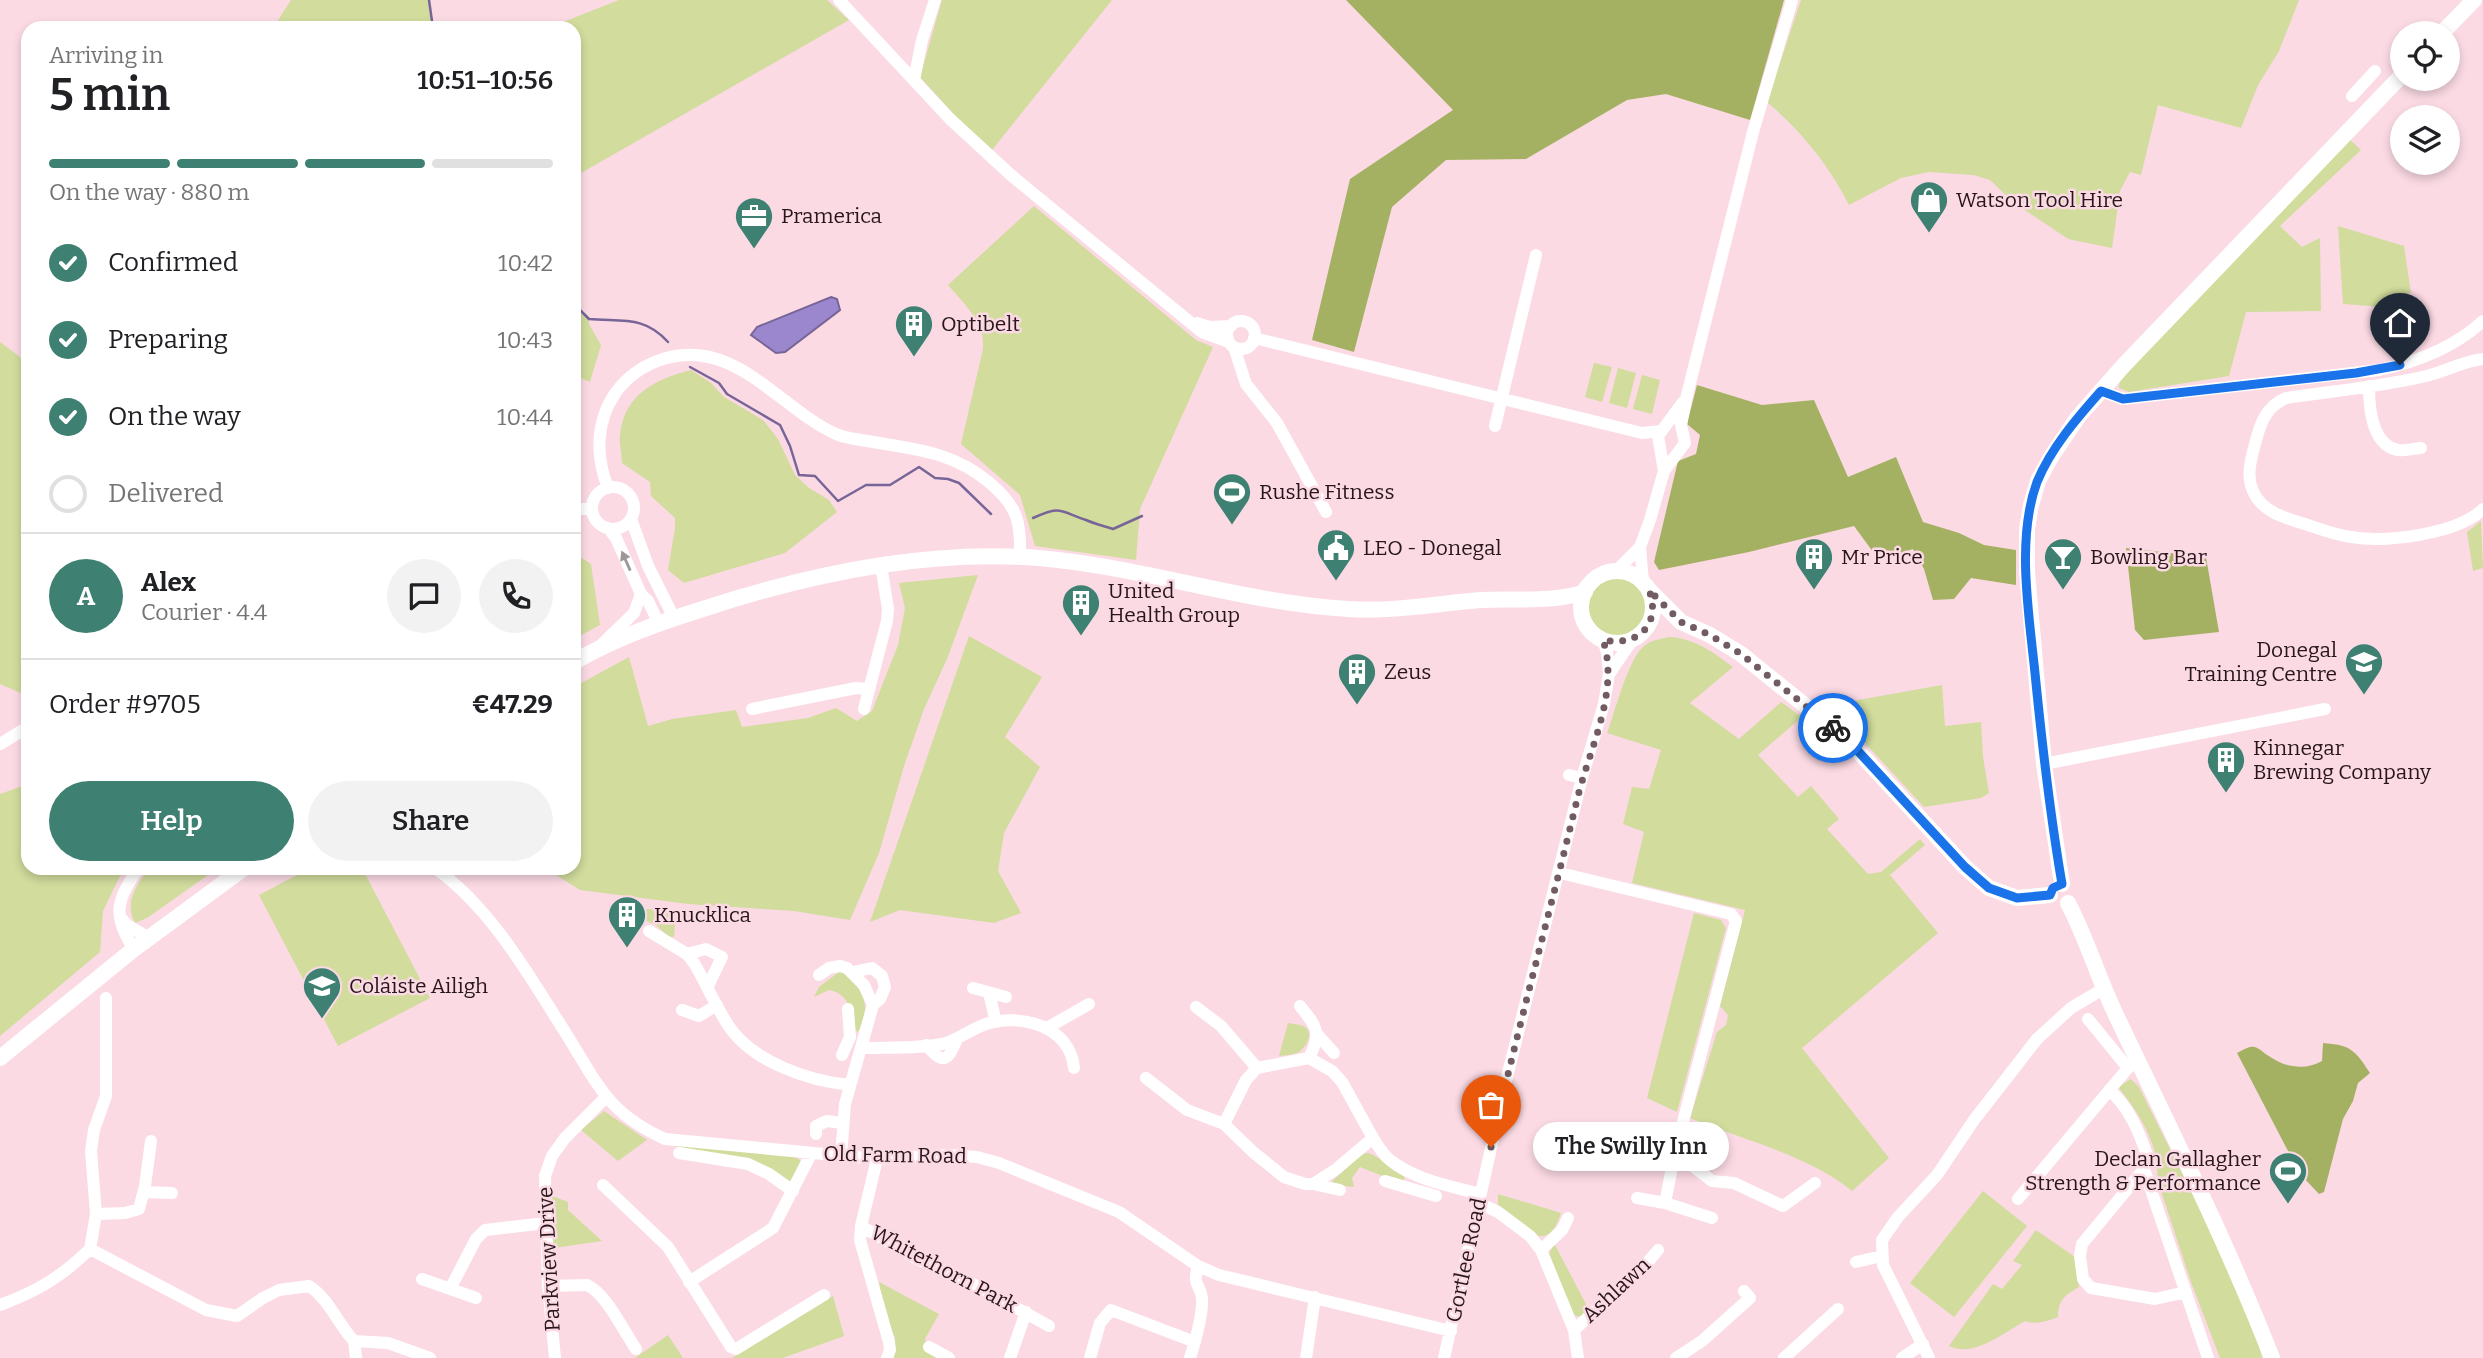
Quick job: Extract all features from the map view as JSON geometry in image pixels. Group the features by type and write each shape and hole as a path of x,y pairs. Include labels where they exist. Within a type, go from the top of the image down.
{"main road":[{"path":"2454,21 2474,0"},
{"path":"2056,889 2030,620 2027,529 2038,481 2078,417 2101,391 2167,318 2390,87"},
{"path":"581,658 667,621 757,591 881,565 954,558 1020,557 1090,565 1244,594 1347,609 1424,607 1497,600 1552,600 1584,592"},
{"path":"1584,621 1584,592 1597,577 1616,571 1626,572 1646,586 1681,622 1710,635 1741,654 1834,729 1857,750 1965,867 1989,888 2017,898 2069,887 2072,893 2068,903 2080,927 2132,1064 2227,1246 2272,1358"},
{"path":"1646,586 1653,609 1647,627"},
{"path":"1552,600 1584,621 1589,629 1603,640 1624,642 1633,639 1647,627 1664,622 1681,622"},
{"path":"0,1058 134,949 234,875"}],"street":[{"path":"839,0 950,119 1012,176 1202,332 1241,344 1500,397 1642,433 1674,426 1682,431"},
{"path":"915,80 922,40 935,0"},
{"path":"1646,586 1640,547 1664,471 1685,443 1682,431 1685,399 1753,132 1793,0"},
{"path":"2375,71 2356,93 2375,103"},
{"path":"1495,426 1536,255"},
{"path":"1187,320 1210,327 1248,323 1253,330 1241,344 1240,367 1246,384 1277,423 1326,512"},
{"path":"2101,391 2123,399 2356,373 2400,365 2455,343 2483,321"},
{"path":"1231,326 1228,334 1241,344"},
{"path":"608,488 602,470 600,426 620,386 640,369 675,355 698,354 721,359 738,367 803,416 840,436 944,456 971,468 1002,493 1017,516 1020,557"},
{"path":"2483,359 2427,376 2286,398 2271,407 2264,417 2250,460 2250,481 2257,498 2276,514 2339,535 2374,539 2438,531 2464,524 2483,509"},
{"path":"2400,365 2403,380"},
{"path":"2369,386 2373,421 2379,436 2388,447 2399,450 2420,448"},
{"path":"1664,471 1658,439 1685,399"},
{"path":"1642,433 1661,449 1671,454 1676,453"},
{"path":"609,529 622,528 631,519 634,511 631,498 621,489 608,488 596,496 592,509 597,522 609,529 616,538 641,594 667,621"},
{"path":"581,509 592,509"},
{"path":"631,519 667,621"},
{"path":"1616,571 1640,547"},
{"path":"864,709 887,621 887,598 881,565"},
{"path":"597,649 634,613 641,594"},
{"name":"Gortlee Road","path":"1608,674 1633,639"},
{"name":"Gortlee Road","path":"1444,1358 1507,1077 1582,778 1604,704 1608,674 1607,652 1603,640"},
{"path":"752,709 856,688 869,689"},
{"path":"2044,764 2325,709"},
{"path":"0,744 21,731"},
{"path":"1569,775 1582,778"},
{"path":"1560,873 1731,914 1736,921 1675,1152 1665,1203"},
{"path":"133,875 120,898 119,915 125,936 134,949"},
{"name":"Old Farm Road","path":"445,875 474,901 531,978 605,1098 638,1127 665,1139 811,1154 877,1159 949,1155 977,1157 999,1163 1119,1212 1198,1266 1219,1275 1451,1331"},
{"path":"119,915 127,925 149,938"},
{"path":"649,931 687,954 708,986 728,1026 738,1038 766,1058 817,1079 850,1085"},
{"path":"687,954 706,949 722,957 708,986"},
{"path":"819,975 829,968 840,966 853,972 864,985 873,1005"},
{"path":"841,1156 842,1123 850,1085 873,1005 880,999 885,987 882,976 872,968 853,972"},
{"path":"972,988 1006,997"},
{"path":"1929,1358 1892,1287 1882,1256 1882,1240 1890,1227 1937,1175 1974,1120 2037,1039 2071,1009 2103,989"},
{"path":"989,993 996,1022"},
{"path":"0,1305 28,1295 51,1282 90,1249 96,1214 91,1151 94,1130 106,1096 106,998"},
{"path":"1047,1028 1089,1004"},
{"path":"682,1010 699,1016 717,1005"},
{"path":"1300,1006 1314,1024 1317,1034 1316,1044 1309,1058"},
{"path":"1196,1007 1221,1026 1257,1068"},
{"path":"842,1055 849,1038 848,1009"},
{"path":"2018,1199 2132,1064 2088,1019"},
{"path":"849,1038 863,1044 943,1044 996,1022 1031,1022 1047,1028 1065,1044 1072,1054 1074,1068"},
{"path":"1317,1034 1334,1053"},
{"path":"1224,1124 1247,1080 1257,1068 1309,1058 1332,1071 1342,1082 1373,1138 1335,1170 1313,1184"},
{"path":"1146,1079 1187,1110 1224,1124 1284,1177 1340,1190"},
{"path":"2109,1090 2122,1102 2148,1158 2144,1169 2082,1244 2080,1256 2083,1279 2091,1288 2155,1299 2186,1292"},
{"name":"Parkview Drive","path":"555,1358 548,1286 545,1176 552,1156 581,1120 605,1098"},
{"path":"816,1134 816,1126 827,1121 842,1123"},
{"name":"Ashlawn","path":"1373,1138 1390,1160 1411,1172 1479,1199 1530,1236 1541,1250 1574,1330 1578,1358"},
{"path":"96,1214 125,1213 139,1209 151,1141"},
{"path":"1675,1152 1712,1181 1734,1183 1783,1206 1811,1186 1797,1179"},
{"path":"679,1153 748,1164 769,1174 793,1191"},
{"path":"689,1282 773,1228 811,1154"},
{"name":"Whitethorn Park","path":"877,1159 861,1226 861,1248 888,1354"},
{"path":"2144,1169 2208,1358"},
{"path":"1408,1188 1411,1172"},
{"path":"1385,1181 1436,1196"},
{"path":"603,1185 667,1247 727,1343 736,1349 824,1295"},
{"path":"144,1192 172,1193"},
{"path":"1637,1198 1709,1214"},
{"path":"1541,1250 1562,1230 1568,1218"},
{"path":"450,1289 476,1239 485,1230 546,1223"},
{"name":"Whitethorn Park","path":"861,1226 917,1259 975,1285 1049,1326"},
{"path":"90,1249 175,1295 218,1314 237,1316 279,1290 309,1286 319,1294 354,1341 430,1358"},
{"name":"Ashlawn","path":"1574,1330 1642,1269 1658,1250"},
{"path":"1856,1262 1882,1256"},
{"path":"1190,1358 1202,1296 1195,1283 1198,1266"},
{"path":"422,1279 476,1298"},
{"path":"548,1286 587,1285 593,1288 636,1349"},
{"path":"1676,1358 1702,1340 1750,1298 1744,1291"},
{"path":"1306,1358 1315,1297"},
{"path":"1784,1358 1838,1309"},
{"path":"1090,1358 1100,1323 1111,1310 1195,1342"},
{"name":"Whitethorn Park","path":"1010,1358 1026,1312"},
{"path":"354,1341 356,1358"},
{"path":"1902,1358 1923,1344"},
{"path":"929,1347 949,1358"}],"green space":[{"path":"291,0 429,0 432,21 278,21"},
{"path":"619,0 827,0 849,20 581,173 581,21 566,21"},
{"path":"942,0 1112,0 992,150 962,123 920,77"},
{"path":"1346,0 1784,0 1750,120 1666,94 1627,100 1526,159 1446,160 1392,207 1354,352 1312,340 1350,179 1453,110"},
{"path":"1801,0 2299,0 2279,51 2258,85 2241,128 2158,105 2141,175 2130,172 2120,191 2112,248 2068,239 2013,202 1990,180 1973,175 1929,172 1901,178 1849,205 1833,176 1813,149 1767,102"},
{"path":"2347,137 2361,150 2280,226 2302,247 2320,238 2321,311 2246,312 2229,376 2129,392 2119,388 2120,379"},
{"path":"1034,206 1196,340 1213,347 1140,509 1136,560 1035,546 1020,495 961,444 983,339 973,314 948,285"},
{"path":"2338,226 2404,246 2411,293 2382,298 2383,307 2343,304"},
{"path":"581,311 589,319 601,345 590,382 581,378"},
{"path":"0,342 21,358 21,693 0,684"},
{"path":"1594,363 1612,367 1602,402 1585,397"},
{"path":"1618,368 1636,373 1627,408 1609,403"},
{"path":"691,370 711,383 724,397 763,420 778,439 795,475 809,488 829,500 837,512 785,553 684,583 668,570 675,518 651,496 650,482 622,463 620,438 628,409 644,390 666,378"},
{"path":"1642,375 1660,380 1652,414 1633,409"},
{"path":"1697,385 1762,405 1814,400 1848,477 1896,457 1923,522 1959,533 1984,545 2016,550 2016,585 1971,578 1954,599 1933,600 1924,569 1913,549 1879,560 1854,526 1749,552 1659,570 1654,562 1678,461 1696,454 1700,435 1687,424"},
{"path":"2481,521 2483,568 2473,571 2467,532"},
{"path":"2126,548 2206,557 2219,632 2144,640 2135,630"},
{"path":"581,558 591,564 600,625 581,635"},
{"path":"978,575 947,659 924,709 879,853 850,920 794,911 688,904 580,890 556,875 581,875 581,683 629,657 648,726 672,719 736,710 742,727 808,718 836,708 857,721 872,711 898,645 905,608 899,583"},
{"path":"1617,577 1634,582 1642,590 1647,607 1642,624 1634,632 1617,637 1600,632 1592,624 1587,607 1592,590 1600,582"},
{"path":"969,636 1042,677 1005,737 1040,767 1004,833 998,871 1021,913 994,923 900,910 870,922"},
{"path":"1669,637 1695,643 1733,667 1690,703 1739,739 1781,702 1802,717 1758,755 1798,797 1811,786 1839,819 1827,829 1868,874 1881,872 1920,839 1925,845 1890,875 1938,933 1802,1048 1889,1158 1852,1191 1835,1178 1796,1158 1690,1118 1717,1032 1726,1025 1728,1015 1720,1006 1745,910 1632,883 1644,832 1623,824 1632,787 1649,789 1661,750 1607,733 1627,674 1637,654 1649,643"},
{"path":"1942,685 1945,726 1981,722 1989,793 1981,798 1924,807 1830,705"},
{"path":"21,786 21,875 121,875 103,911 100,952 0,1036 0,794"},
{"path":"145,875 208,875 147,918 135,923 131,901"},
{"path":"297,875 366,875 430,998 338,1046 259,895"},
{"path":"645,909 676,910 674,937 669,937 656,925 642,919"},
{"path":"1694,913 1721,920 1726,928 1677,1112 1647,1098"},
{"path":"839,972 856,985 863,999 864,1014 858,1032 855,1030 849,1005 842,996 829,990 814,997 819,987"},
{"path":"1288,1023 1304,1027 1309,1038 1297,1053 1279,1056"},
{"path":"2323,1043 2340,1045 2351,1050 2370,1073 2358,1083 2353,1101 2343,1119 2324,1192 2319,1194 2300,1174 2237,1053 2249,1047 2256,1047 2284,1064 2304,1067 2322,1061"},
{"path":"2131,1079 2139,1087 2209,1227 2257,1336 2262,1358 2220,1358 2159,1185 2156,1157 2150,1138 2136,1111 2118,1087"},
{"path":"604,1111 647,1140 618,1161 581,1130"},
{"path":"676,1147 796,1157 802,1162 792,1180 788,1182 716,1153"},
{"path":"1368,1153 1404,1176 1404,1182 1360,1167 1352,1178 1354,1187 1329,1184 1362,1154"},
{"path":"1983,1191 2027,1226 1954,1317 1910,1283"},
{"path":"1498,1194 1561,1213 1555,1227 1548,1234 1532,1234 1498,1205"},
{"path":"550,1195 568,1202 568,1210 602,1241 554,1248"},
{"path":"2036,1230 2075,1257 2079,1287 2063,1299 2058,1317 2037,1323 2025,1321 1978,1347 1958,1349 1949,1346 1993,1284 2002,1289 2022,1265 2013,1261"},
{"path":"1554,1243 1589,1310 1581,1317 1574,1315 1549,1254"},
{"path":"879,1282 939,1314 923,1347 938,1358 892,1358 895,1338 884,1312"},
{"path":"833,1296 844,1336 783,1358 732,1358"},
{"path":"668,1335 683,1358 635,1358"}],"shaded area":[{"path":"831,297 837,299 840,310 785,352 776,353 751,335 757,327"}],"waterway":[{"path":"429,0 432,21"},
{"path":"581,311 589,319 632,321 650,327 668,342"},
{"path":"690,367 719,383 727,394 780,425 799,475 815,476 838,501 866,485 890,485 919,467 935,478 959,483 991,514"},
{"path":"1033,518 1060,511 1113,529 1142,516"}],"way so far":[{"path":"1491,1147 1582,778 1604,704 1608,674 1607,652 1603,640 1624,642 1641,634 1647,627 1653,609 1649,590 1681,622 1710,635 1741,654 1833,728"}],"place":[{"name":"Watson Tool Hire","path":"1929,234"},
{"name":"Pramerica","path":"754,250"},
{"name":"Optibelt","path":"914,358"},
{"name":"Rushe Fitness","path":"1232,526"},
{"name":"LEO - Donegal","path":"1336,582"},
{"name":"Mr Price","path":"1814,591"},
{"name":"Bowling Bar","path":"2063,591"},
{"name":"United Health Group","path":"1081,637"},
{"name":"Donegal Training Centre","path":"2364,696"},
{"name":"Zeus","path":"1357,706"},
{"name":"Kinnegar Brewing Company","path":"2226,794"},
{"name":"Knucklica","path":"627,949"},
{"name":"Coláiste Ailigh","path":"322,1020"},
{"name":"The Swilly Inn","path":"1491,1147"},
{"name":"Declan Gallagher Strength & Performance","path":"2288,1205"}],"route":[{"path":"1833,728 1857,750 1978,880 1997,893 2017,898 2050,895 2055,886 2062,884 2042,744 2030,620 2027,529 2038,481 2051,457 2078,417 2101,391 2123,399 2356,373 2400,365"}]}
